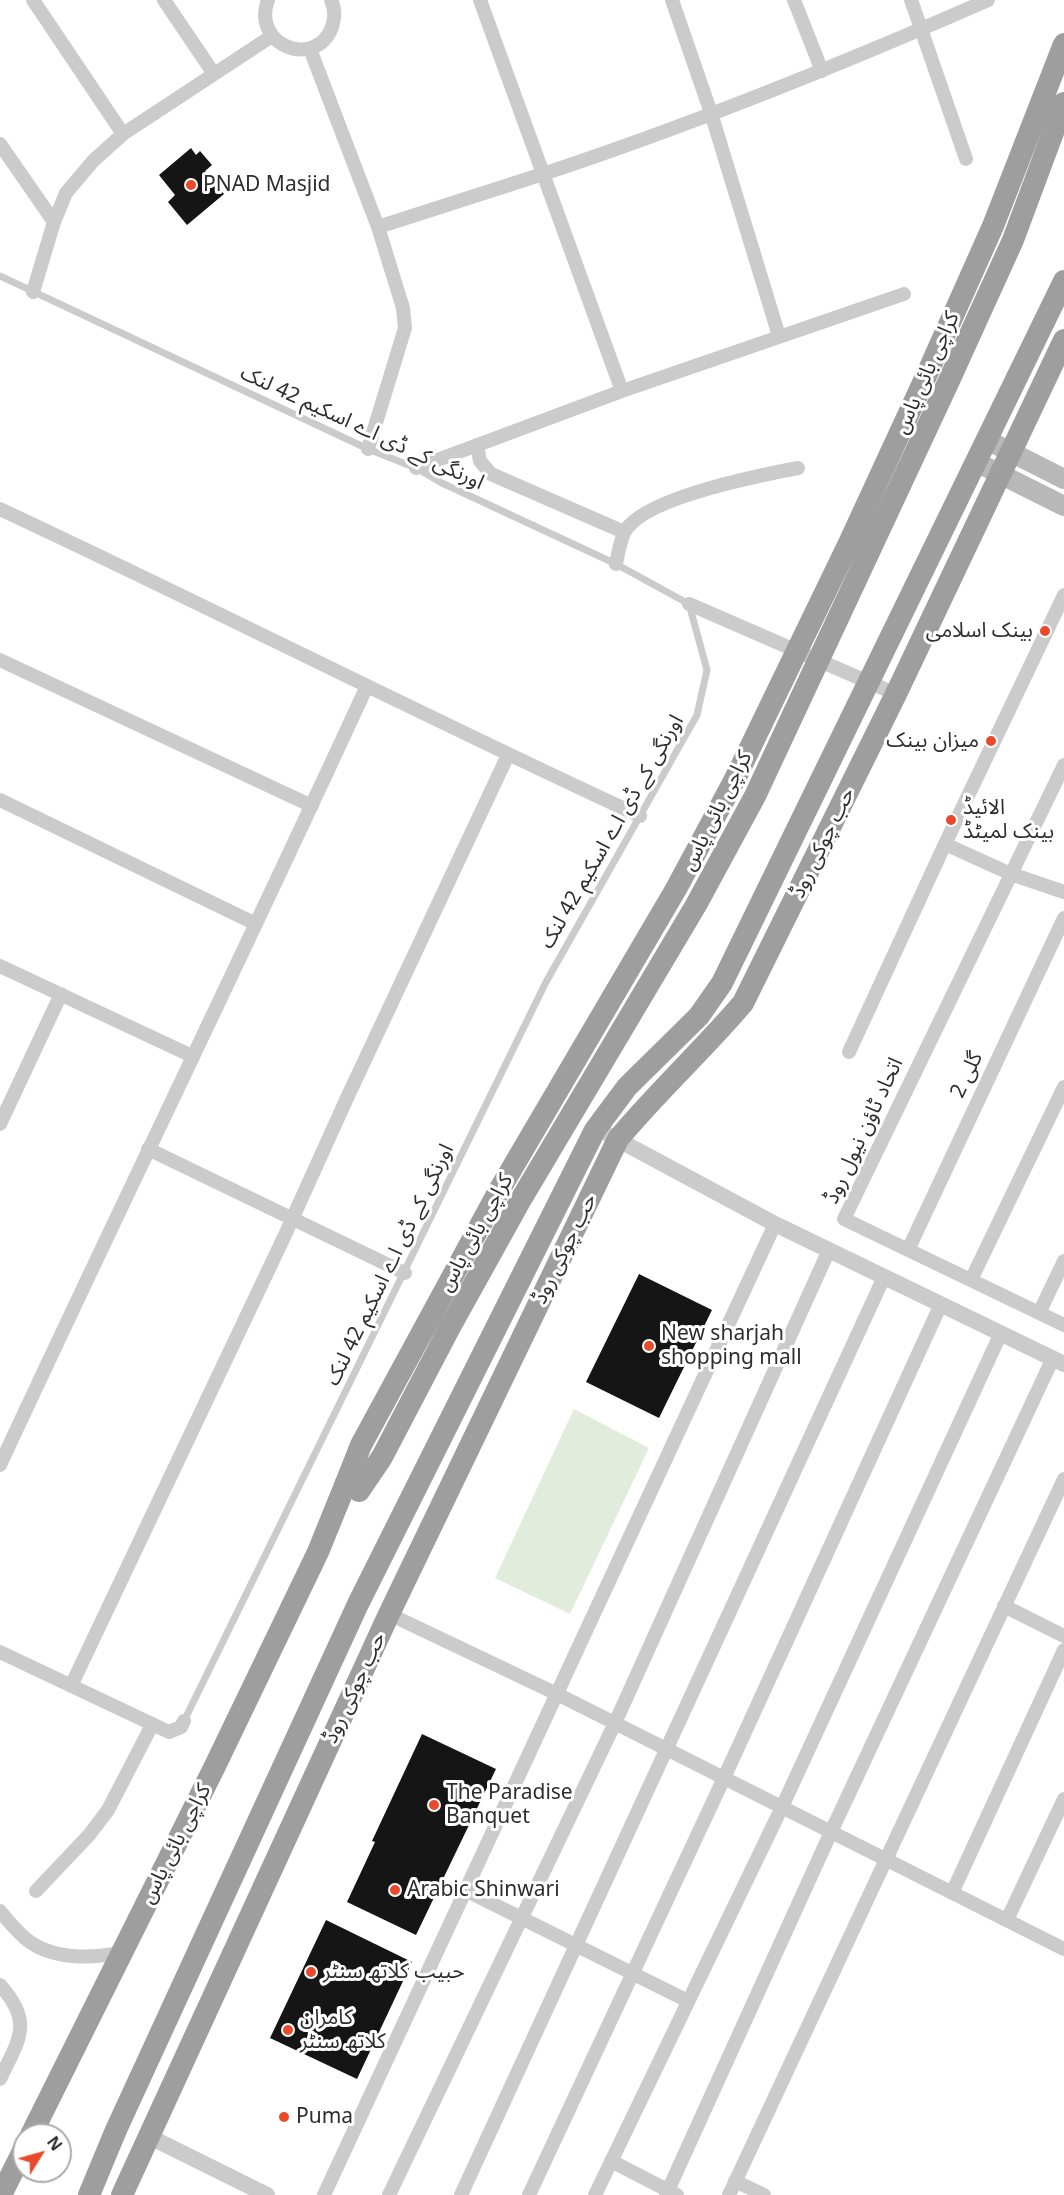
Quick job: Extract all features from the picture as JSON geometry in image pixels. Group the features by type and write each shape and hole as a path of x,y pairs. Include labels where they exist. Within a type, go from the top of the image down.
{"highway":[{"name":"کراچی بائی پاس","path":"37,2123 352,1487 361,1445 501,1187 676,889 734,782 850,542 927,374 993,226 1064,44"},
{"name":"کراچی بائی پاس","path":"352,1487 382,1456 520,1201 696,905 754,796 943,396 1013,240 1064,103"},
{"path":"88,2195 358,1604 595,1130 627,1088 699,1016 722,983 1064,281"},
{"name":"حب چوکی روڈ","path":"122,2195 389,1614 618,1138 645,1106 718,1032 743,1003 896,694 1064,340"},
{"path":"1,2195 12,2173"}],"main road":[{"path":"987,440 1064,479"},
{"path":"976,462 1064,506"}],"street":[{"path":"33,0 123,134"},
{"path":"164,0 214,74"},
{"path":"268,0 265,18 272,36 288,48 297,50 310,49 324,40 330,32 336,1"},
{"path":"480,0 622,391"},
{"path":"672,0 711,113 779,336"},
{"path":"794,0 822,71"},
{"path":"911,0 966,159"},
{"path":"378,227 544,174 711,113 822,71 988,0"},
{"path":"33,292 54,222 66,193 93,160 123,134 272,36"},
{"path":"310,49 378,227 403,308 405,328 368,449"},
{"path":"0,144 54,222"},
{"path":"416,468 622,391 904,294"},
{"path":"477,445 480,461 491,474 624,531"},
{"path":"616,564 624,531 651,509 729,482 798,468"},
{"path":"0,509 508,755 640,816"},
{"path":"849,1052 1064,595"},
{"path":"689,604 896,694"},
{"path":"0,660 312,806"},
{"path":"0,1465 367,686"},
{"path":"71,1686 508,755"},
{"path":"1011,874 1064,765"},
{"path":"0,800 256,924"},
{"path":"945,844 1011,874 1064,892"},
{"name":"اتحاد ٹاؤن نیول روڈ","path":"1011,874 844,1219 1064,1325"},
{"name":"گلی 2","path":"908,1250 1064,918"},
{"path":"0,966 192,1056"},
{"path":"0,1124 61,994"},
{"path":"971,1280 1064,1087"},
{"path":"595,1130 618,1138 775,1224 1059,1361 831,1832 670,2194 611,2161"},
{"path":"148,1149 405,1273"},
{"path":"324,2195 775,1224"},
{"path":"389,2195 615,1723 829,1250"},
{"path":"1040,1313 1064,1261"},
{"path":"461,2195 884,1277"},
{"path":"529,2195 724,1778 941,1304"},
{"path":"595,2195 782,1807 1001,1333"},
{"path":"729,2195 1064,1479"},
{"path":"1004,1606 1064,1636"},
{"path":"389,1614 557,1694 1064,1948"},
{"path":"952,1893 1064,1650"},
{"path":"0,1652 169,1732 181,1727 184,1721"},
{"path":"36,1891 89,1835 108,1810 152,1725"},
{"path":"1007,1920 1064,1799"},
{"path":"465,1890 688,2001"},
{"path":"0,1911 27,1940 54,1952 75,1956 104,1956 122,1952"},
{"path":"0,1985 18,2011 21,2025 17,2045 0,2079"},
{"path":"148,2136 267,2195"},
{"path":"735,2181 764,2195"}],"lane":[{"name":"اورنگی کے ڈی اے اسکیم 42 لنک","path":"0,276 368,449 416,468 442,483 616,564 689,604 707,670 698,715 546,982 184,1721"}],"green space":[{"path":"574,1409 649,1448 570,1614 495,1578"}],"building":[{"name":"PNAD Masjid","path":"191,148 196,155 200,151 212,165 205,171 224,194 187,225 168,202 175,195 159,175"},
{"name":"New sharjah shopping mall","path":"639,1274 712,1310 659,1418 586,1382"},
{"name":"The Paradise Banquet","path":"422,1734 496,1769 416,1935 347,1902 375,1842 372,1841"},
{"path":"326,1920 412,1962 357,2079 270,2038"}],"place":[{"name":"PNAD Masjid","path":"191,185"},
{"name":"بینک اسلامی","path":"1045,631"},
{"name":"میزان بینک","path":"991,741"},
{"name":"الائیڈ بینک لمیٹڈ","path":"951,820"},
{"name":"New sharjah shopping mall","path":"649,1346"},
{"name":"The Paradise Banquet","path":"434,1805"},
{"name":"Arabic Shinwari","path":"395,1890"},
{"name":"حبیب کلاتھ سنٹر","path":"311,1972"},
{"name":"کامران کلاتھ سنٹر","path":"288,2030"},
{"name":"Puma","path":"284,2117"}]}
